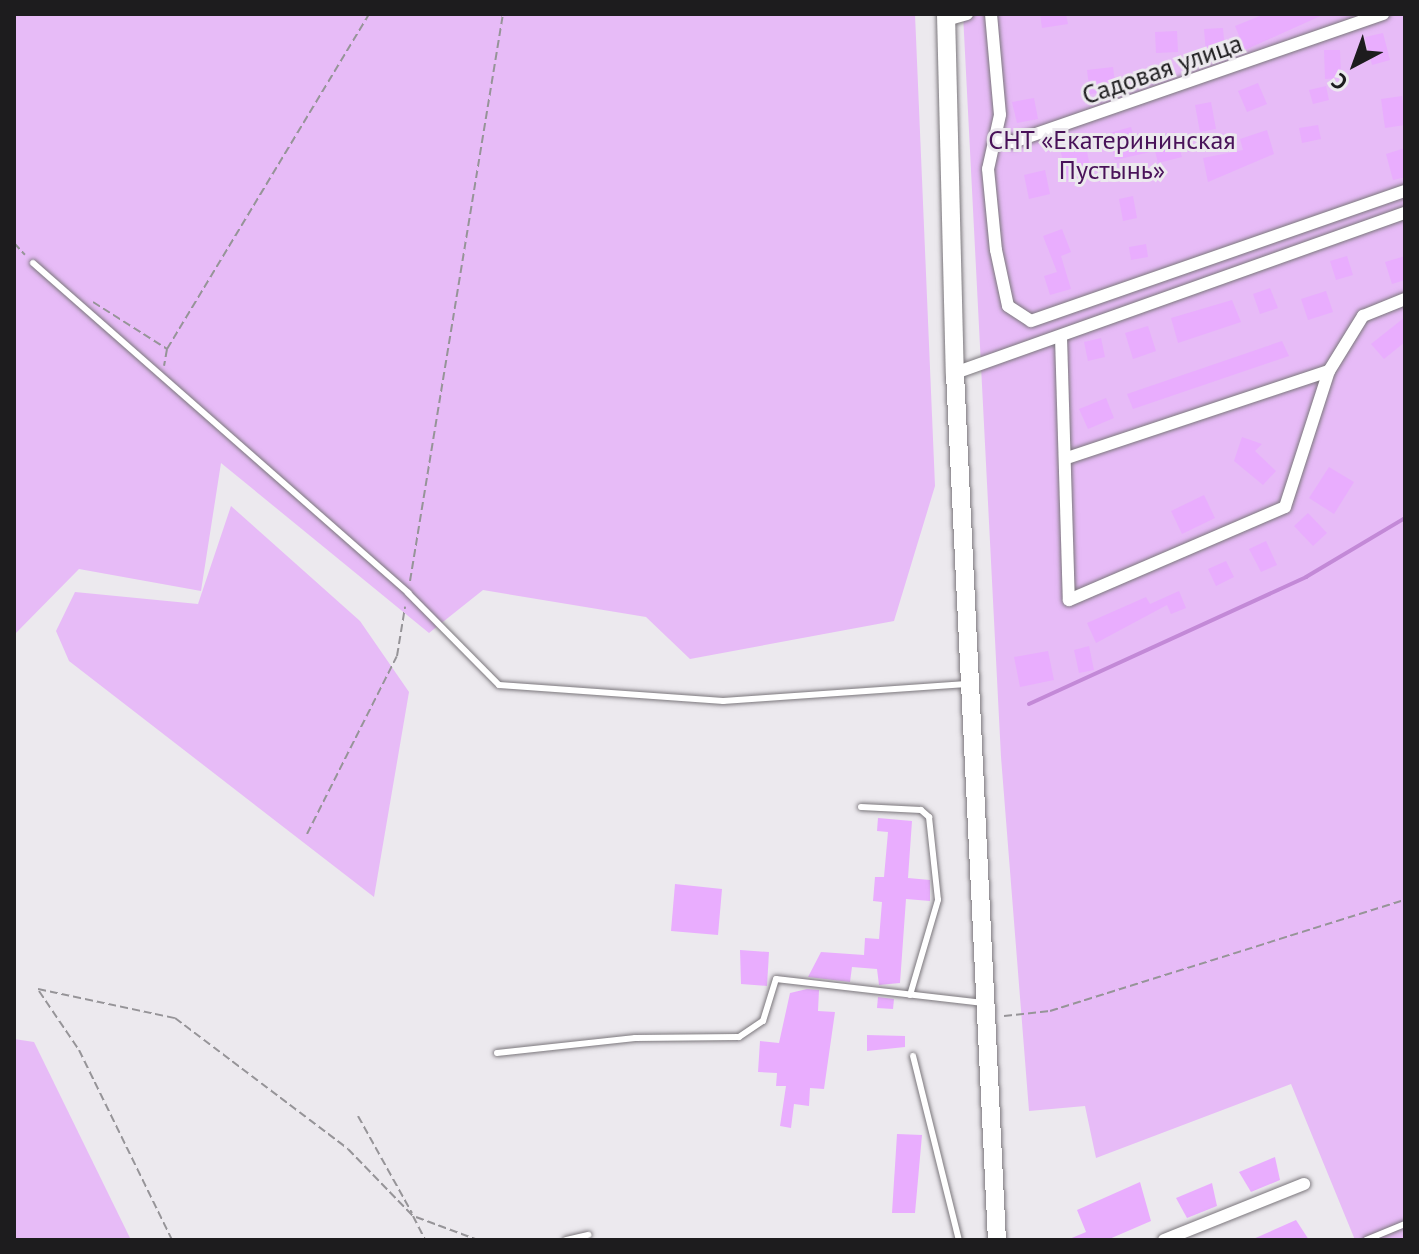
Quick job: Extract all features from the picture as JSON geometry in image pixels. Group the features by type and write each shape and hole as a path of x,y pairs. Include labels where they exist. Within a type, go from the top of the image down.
{"main road":[{"path":"946,17 955,373 973,683 997,1240"}],"street":[{"path":"946,17 967,14"},
{"path":"991,14 999,137 989,145 988,169 996,250 1008,306 1031,321 1405,191"},
{"name":"Садовая улица","path":"999,137 1028,137 1383,14"},
{"path":"955,373 1405,213"},
{"path":"1061,337 1069,600 1285,507 1329,371 1363,316 1405,299"},
{"path":"1067,458 1329,371"},
{"path":"1164,1240 1304,1184"}],"lane":[{"path":"33,263 408,593 499,685 723,701 973,683"},
{"path":"861,807 921,810 929,817 938,900 910,995"},
{"path":"497,1053 635,1038 739,1037 763,1021 776,979 910,995 988,1010"},
{"path":"913,1056 959,1240"},
{"path":"1366,1240 1405,1224"},
{"path":"566,1240 588,1235"}],"path":[{"path":"167,349 369,14"},
{"path":"307,834 397,656 503,14"},
{"path":"988,1010 1050,1011 1405,900"},
{"path":"172,1240 79,1050 38,989 175,1018 348,1149 413,1216 478,1240"},
{"path":"358,1116 425,1240"}],"green space":[{"path":"14,14 915,14 935,486 894,621 690,659 646,617 483,590 429,633 221,463 201,591 79,569 14,635"},
{"name":"СНТ «Екатерининская Пустынь»","path":"963,14 1405,14 1405,1240 1355,1240 1291,1084 1096,1158 1085,1106 1029,1111 1001,757"},
{"path":"231,506 360,621 409,692 374,897 69,661 56,631 75,592 198,604"},
{"path":"14,1039 34,1042 131,1240 14,1240"}],"building":[{"path":"1040,14 1066,14 1068,24 1042,28"},
{"path":"1265,14 1325,14 1245,50 1235,26"},
{"path":"1223,28 1225,52 1206,53 1204,29"},
{"path":"1177,31 1178,52 1156,53 1155,32"},
{"path":"1383,33 1390,60 1372,65 1365,37"},
{"path":"1324,50 1340,50 1341,78 1325,79"},
{"path":"1113,67 1116,91 1090,94 1087,70"},
{"path":"1258,83 1267,104 1247,112 1238,91"},
{"path":"1326,86 1329,100 1313,104 1309,90"},
{"path":"1402,96 1405,125 1385,128 1381,99"},
{"path":"1034,98 1038,119 1017,123 1012,102"},
{"path":"1211,102 1216,129 1200,132 1195,105"},
{"path":"1318,125 1321,139 1302,143 1299,128"},
{"path":"1131,127 1135,142 1175,132 1182,157 1158,163 1155,151 1115,160 1109,133"},
{"path":"1267,130 1274,154 1208,182 1203,158 1243,150 1240,139"},
{"path":"1085,143 1092,175 1068,181 1060,149"},
{"path":"1405,148 1405,177 1393,180 1386,154"},
{"path":"1045,170 1050,194 1029,199 1024,175"},
{"path":"1133,196 1137,218 1123,221 1119,199"},
{"path":"1062,229 1071,252 1061,256 1071,289 1050,295 1044,276 1057,272 1043,236"},
{"path":"1146,244 1148,257 1131,260 1129,247"},
{"path":"1347,256 1353,275 1336,280 1330,261"},
{"path":"1405,256 1405,280 1392,284 1385,262"},
{"path":"1270,288 1278,308 1260,314 1253,294"},
{"path":"1326,291 1333,312 1308,320 1301,299"},
{"path":"1232,300 1241,322 1178,343 1171,318"},
{"path":"1405,317 1405,342 1384,359 1371,344"},
{"path":"1148,326 1156,351 1133,359 1125,333"},
{"path":"1101,338 1105,357 1088,361 1084,342"},
{"path":"1282,341 1289,356 1133,409 1127,394"},
{"path":"1106,398 1114,418 1088,429 1079,409"},
{"path":"1242,437 1262,444 1255,451 1276,471 1263,485 1234,461"},
{"path":"1329,467 1354,482 1334,514 1309,498"},
{"path":"1204,495 1215,518 1182,534 1171,511"},
{"path":"1308,513 1327,533 1313,546 1294,526"},
{"path":"1266,541 1277,565 1261,572 1249,549"},
{"path":"1226,561 1234,577 1216,586 1208,569"},
{"path":"1179,591 1186,608 1171,614 1167,605 1096,643 1087,623 1146,597 1150,604"},
{"path":"1089,646 1094,670 1079,673 1074,650"},
{"path":"1048,651 1054,680 1020,687 1014,657"},
{"path":"878,818 912,821 908,878 930,880 930,901 906,899 900,983 879,985 877,969 852,967 850,982 808,977 821,952 864,955 865,938 879,939 882,902 873,901 875,877 884,877 888,832 877,831"},
{"path":"675,884 722,889 718,935 671,931"},
{"path":"740,950 769,952 767,986 741,984"},
{"path":"819,990 818,1011 835,1012 824,1089 810,1088 809,1106 794,1104 791,1128 780,1126 786,1086 776,1086 777,1073 758,1072 760,1041 779,1043 790,993"},
{"path":"878,997 894,999 893,1009 877,1008"},
{"path":"867,1035 905,1036 905,1047 867,1051"},
{"path":"897,1134 922,1135 915,1213 892,1213"},
{"path":"1275,1157 1280,1180 1251,1192 1239,1172"},
{"path":"1140,1182 1151,1221 1107,1240 1067,1240 1086,1232 1077,1210"},
{"path":"1212,1183 1217,1206 1187,1218 1176,1198"},
{"path":"1296,1220 1309,1240 1251,1240"}],"waterway":[{"path":"1029,704 1306,577 1405,518"}]}
